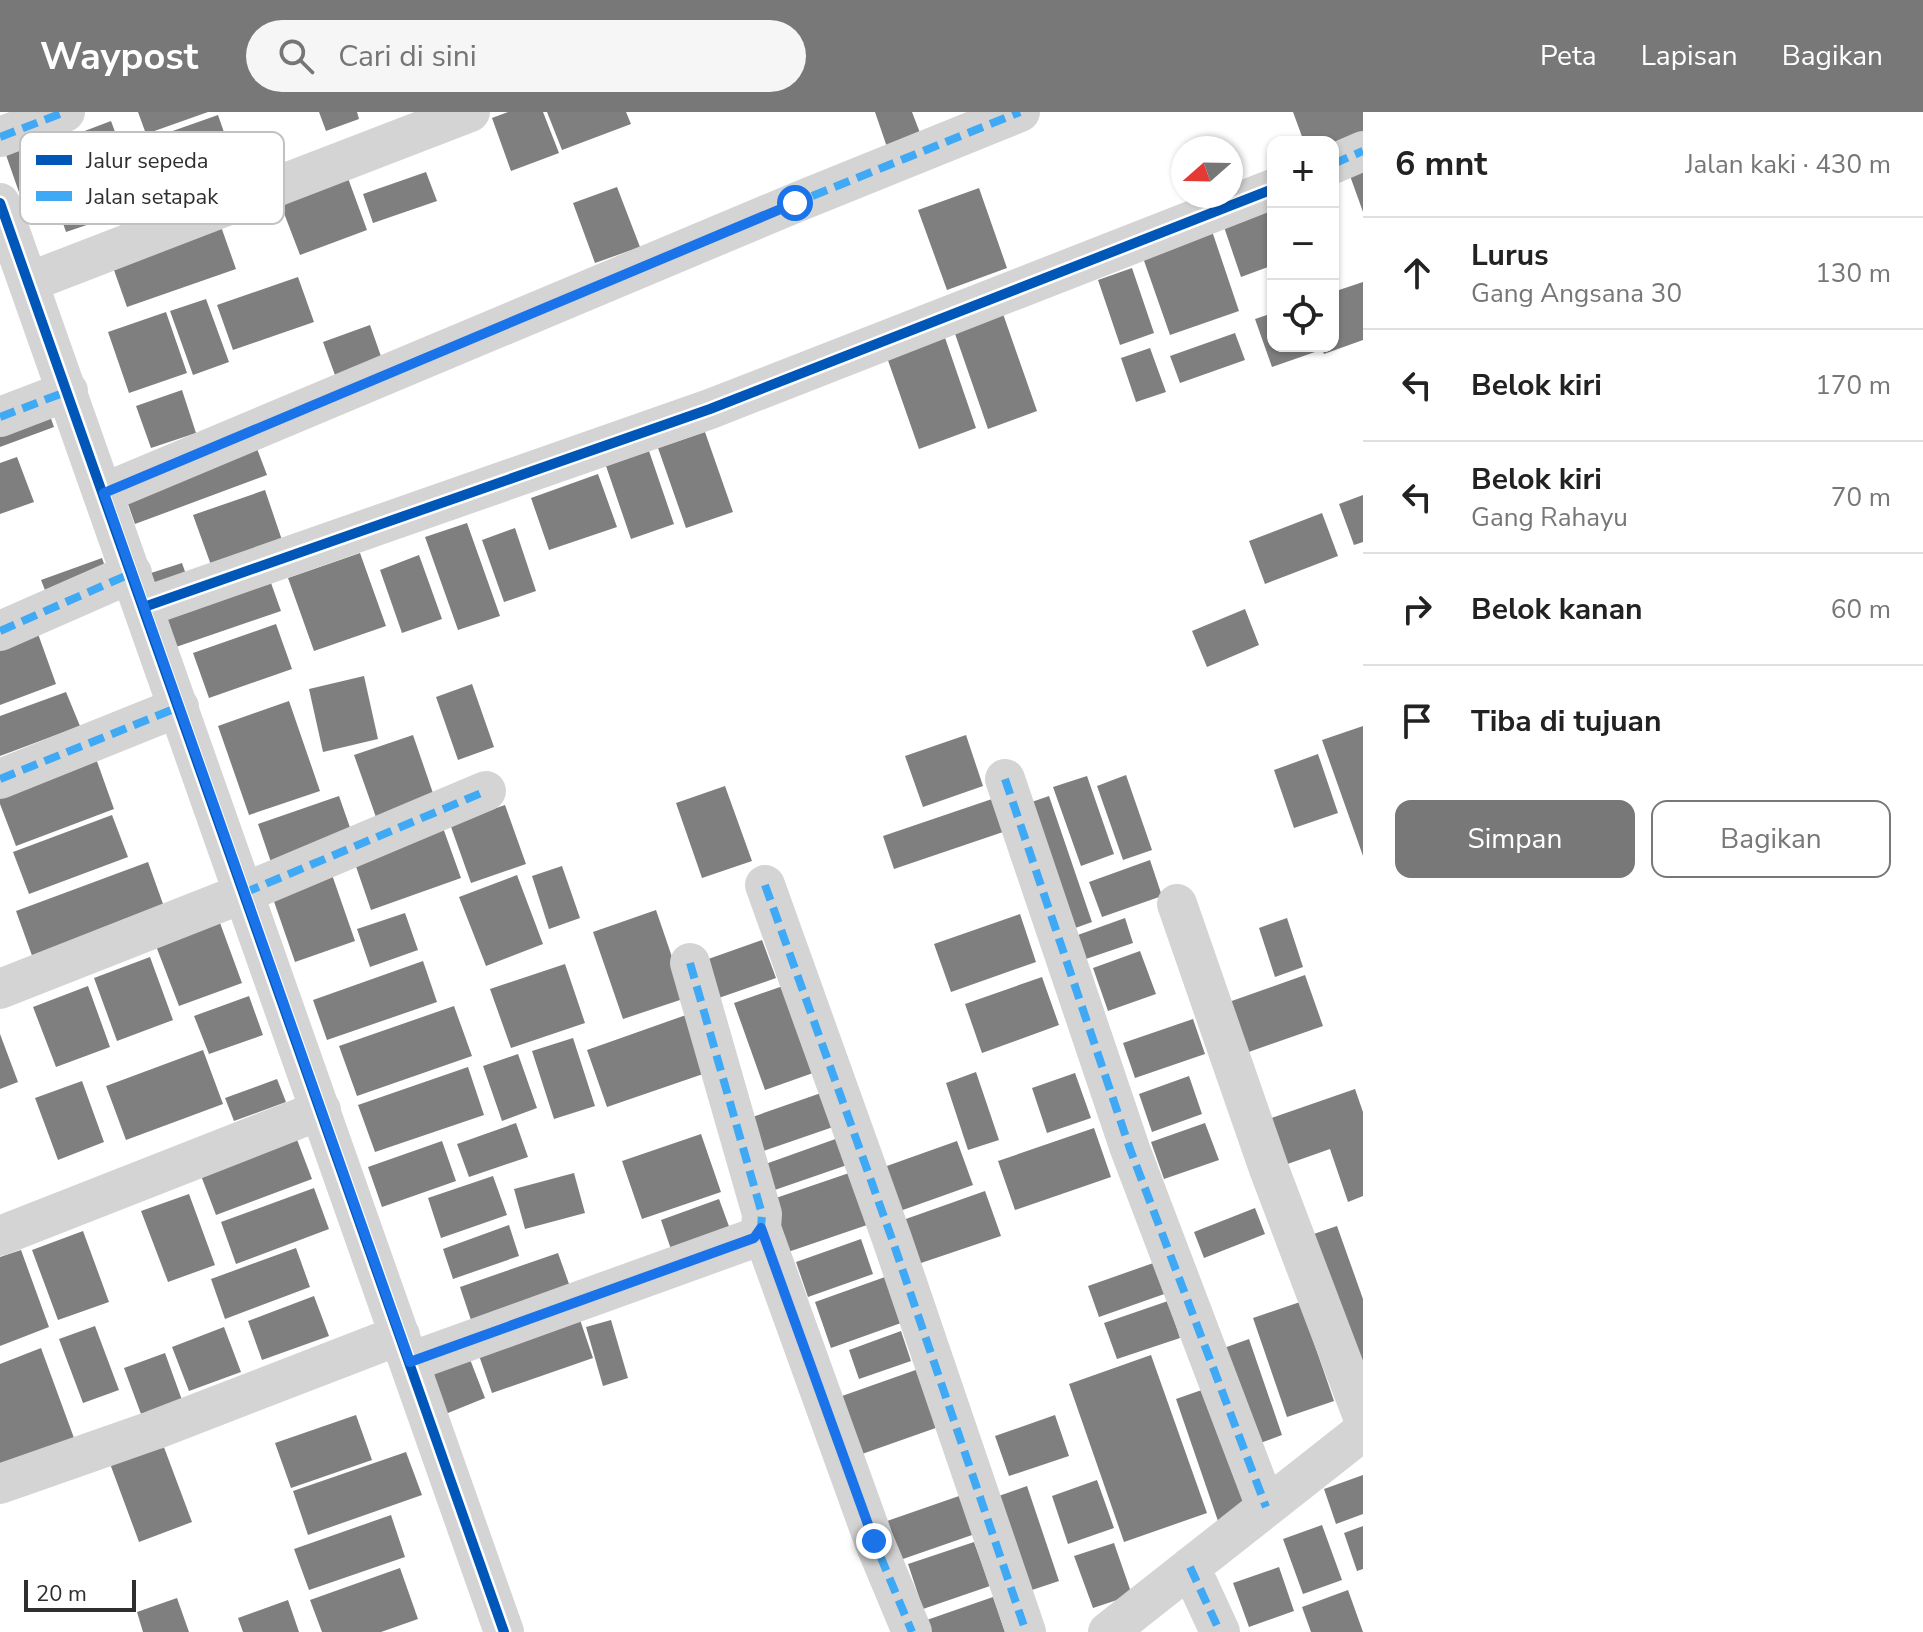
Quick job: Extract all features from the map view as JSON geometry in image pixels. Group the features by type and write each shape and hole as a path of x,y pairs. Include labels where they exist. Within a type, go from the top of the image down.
{"street":[{"path":"0,137 65,112"},
{"path":"284,184 470,112"},
{"path":"104,493 1020,112"},
{"path":"1339,161 1363,151"},
{"path":"0,631 710,409 1267,191"},
{"path":"3,223 29,282 68,391 504,1632"},
{"path":"29,282 179,224"},
{"path":"0,417 68,391"},
{"path":"0,779 179,707"},
{"path":"1005,779 1130,1149 1266,1507"},
{"path":"0,989 244,893 486,791"},
{"path":"765,885 892,1239 1026,1632"},
{"path":"1177,904 1269,1169 1363,1417"},
{"path":"690,963 762,1214 761,1228 874,1541 912,1632"},
{"path":"0,1236 321,1110"},
{"path":"0,1484 405,1348 754,1238 761,1228"},
{"path":"1108,1632 1363,1431"},
{"path":"1190,1567 1220,1632"}],"building":[{"path":"138,112 208,112 152,132 145,132"},
{"path":"319,112 357,112 359,119 326,131"},
{"path":"508,112 543,112 559,153 511,171 492,118"},
{"path":"547,112 626,112 631,124 562,150"},
{"path":"875,112 912,112 922,138 888,150"},
{"path":"1293,112 1363,112 1363,136 1339,145 1339,136 1302,136"},
{"path":"218,115 224,132 170,132"},
{"path":"111,121 115,132 82,132"},
{"path":"20,150 20,195 6,155"},
{"path":"1363,168 1363,212 1349,173"},
{"path":"345,170 367,230 300,255 284,213 284,192"},
{"path":"426,172 437,201 373,223 363,194"},
{"path":"617,187 640,247 595,263 573,203"},
{"path":"979,188 1007,268 947,290 918,210"},
{"path":"1267,208 1267,267 1241,277 1223,224"},
{"path":"63,224 90,224 66,232"},
{"path":"201,224 220,224 236,269 127,307 109,256"},
{"path":"1212,231 1239,311 1170,335 1142,255"},
{"path":"1132,268 1154,333 1120,345 1098,280"},
{"path":"298,277 314,322 233,350 217,305"},
{"path":"1363,282 1363,340 1339,349 1339,290"},
{"path":"206,299 229,362 193,375 170,311"},
{"path":"1002,311 1037,411 988,429 953,328"},
{"path":"166,312 187,373 129,393 108,332"},
{"path":"1267,315 1267,352 1315,352 1272,367 1255,319"},
{"path":"370,325 383,362 336,378 323,342"},
{"path":"942,329 976,428 919,449 884,349"},
{"path":"1235,333 1245,360 1180,383 1170,356"},
{"path":"1150,348 1166,392 1136,402 1121,358"},
{"path":"182,390 196,433 151,448 136,406"},
{"path":"45,402 54,427 0,447 0,418"},
{"path":"705,432 733,512 686,528 658,448"},
{"path":"253,438 267,475 135,524 122,487"},
{"path":"649,451 674,524 631,539 606,466"},
{"path":"17,457 34,502 0,514 0,463"},
{"path":"598,474 617,527 549,550 531,498"},
{"path":"265,490 282,540 211,565 193,515"},
{"path":"1363,495 1363,542 1354,545 1339,504"},
{"path":"1322,513 1338,556 1265,584 1249,541"},
{"path":"467,523 500,616 458,630 425,537"},
{"path":"515,528 536,591 504,602 482,540"},
{"path":"360,553 386,626 314,651 288,578"},
{"path":"419,555 442,619 402,633 380,570"},
{"path":"102,558 110,581 50,603 41,580"},
{"path":"182,563 189,583 158,594 151,573"},
{"path":"266,569 281,611 176,647 162,605"},
{"path":"1245,609 1259,645 1207,667 1192,631"},
{"path":"276,624 292,669 209,698 193,653"},
{"path":"37,631 56,684 0,705 0,645"},
{"path":"364,676 378,739 323,752 309,689"},
{"path":"472,684 494,747 458,760 436,697"},
{"path":"66,692 80,726 0,756 0,716"},
{"path":"289,701 320,791 249,815 218,726"},
{"path":"1363,726 1363,856 1322,740"},
{"path":"413,735 435,799 377,820 354,755"},
{"path":"966,735 983,786 923,807 905,756"},
{"path":"94,753 114,809 16,846 0,804 0,788"},
{"path":"1318,754 1338,813 1294,828 1274,770"},
{"path":"1126,775 1152,850 1123,860 1097,786"},
{"path":"1087,776 1114,854 1081,866 1053,787"},
{"path":"725,786 752,861 702,878 676,803"},
{"path":"339,796 354,839 273,868 258,824"},
{"path":"1049,796 1092,922 1067,931 1023,805"},
{"path":"995,798 1006,831 894,869 883,836"},
{"path":"505,805 526,864 471,883 450,824"},
{"path":"112,815 128,857 29,894 13,852"},
{"path":"442,825 461,878 371,910 352,855"},
{"path":"1150,860 1162,896 1102,917 1089,882"},
{"path":"148,862 167,915 35,964 16,911"},
{"path":"562,866 580,918 549,929 532,876"},
{"path":"330,869 355,941 295,962 270,890"},
{"path":"517,875 543,944 486,966 459,897"},
{"path":"656,910 686,998 623,1019 593,932"},
{"path":"405,913 418,950 370,967 357,929"},
{"path":"1020,914 1036,962 951,992 934,944"},
{"path":"1125,918 1133,943 1083,960 1075,936"},
{"path":"1287,918 1303,967 1275,977 1259,928"},
{"path":"220,923 242,983 179,1006 156,946"},
{"path":"762,940 776,978 710,1001 697,963"},
{"path":"1140,951 1156,994 1108,1011 1093,968"},
{"path":"150,957 173,1020 117,1041 94,978"},
{"path":"423,961 437,1002 327,1040 313,1000"},
{"path":"565,964 585,1023 511,1048 490,989"},
{"path":"1305,975 1323,1026 1243,1054 1226,1003"},
{"path":"1042,977 1059,1025 982,1053 965,1004"},
{"path":"88,986 110,1047 56,1067 33,1007"},
{"path":"783,986 813,1073 765,1090 734,1003"},
{"path":"249,996 263,1035 209,1054 194,1016"},
{"path":"454,1006 472,1056 357,1096 339,1046"},
{"path":"686,1015 706,1073 607,1107 587,1050"},
{"path":"1193,1019 1205,1054 1135,1078 1123,1043"},
{"path":"0,1034 18,1082 0,1089"},
{"path":"573,1038 595,1106 554,1119 532,1051"},
{"path":"203,1050 223,1104 126,1140 106,1086"},
{"path":"518,1054 537,1108 502,1121 483,1066"},
{"path":"468,1067 484,1115 375,1152 358,1105"},
{"path":"976,1072 999,1140 968,1150 946,1083"},
{"path":"1075,1073 1091,1118 1047,1133 1032,1088"},
{"path":"1189,1076 1202,1114 1152,1132 1139,1094"},
{"path":"277,1079 286,1102 234,1121 225,1098"},
{"path":"82,1081 104,1142 58,1160 35,1098"},
{"path":"1355,1089 1363,1112 1363,1196 1348,1202 1330,1149 1279,1167 1263,1121"},
{"path":"821,1093 833,1127 749,1156 738,1122"},
{"path":"516,1123 528,1157 469,1177 457,1144"},
{"path":"1205,1123 1219,1160 1164,1179 1151,1142"},
{"path":"1094,1128 1111,1177 1015,1210 998,1161"},
{"path":"701,1134 721,1192 642,1219 622,1161"},
{"path":"296,1137 312,1179 216,1215 200,1173"},
{"path":"841,1137 850,1164 766,1193 757,1167"},
{"path":"442,1141 456,1181 382,1207 368,1167"},
{"path":"957,1141 973,1185 900,1211 884,1167"},
{"path":"852,1172 870,1224 788,1252 770,1200"},
{"path":"574,1173 585,1213 525,1229 514,1189"},
{"path":"493,1176 507,1215 441,1238 428,1198"},
{"path":"314,1188 329,1229 236,1264 221,1222"},
{"path":"985,1191 1001,1236 918,1264 903,1220"},
{"path":"189,1194 215,1265 168,1282 141,1211"},
{"path":"719,1199 734,1240 675,1261 661,1220"},
{"path":"1255,1208 1265,1234 1204,1258 1194,1232"},
{"path":"509,1225 519,1256 453,1279 443,1249"},
{"path":"1337,1226 1363,1299 1363,1372 1302,1238"},
{"path":"83,1231 109,1302 58,1320 32,1250"},
{"path":"861,1239 873,1274 808,1297 796,1262"},
{"path":"296,1248 310,1287 225,1319 211,1279"},
{"path":"21,1250 49,1327 0,1346 0,1257"},
{"path":"558,1253 574,1298 475,1332 460,1287"},
{"path":"1159,1261 1170,1292 1099,1317 1088,1286"},
{"path":"885,1277 901,1323 831,1348 815,1302"},
{"path":"314,1296 329,1336 262,1360 248,1321"},
{"path":"1168,1301 1180,1338 1117,1359 1104,1323"},
{"path":"1300,1302 1334,1401 1287,1417 1253,1318"},
{"path":"575,1305 593,1358 492,1393 474,1341"},
{"path":"611,1320 628,1378 603,1386 586,1327"},
{"path":"95,1326 119,1390 83,1403 59,1339"},
{"path":"224,1327 241,1372 189,1391 172,1347"},
{"path":"901,1331 911,1361 859,1379 849,1350"},
{"path":"1249,1339 1282,1435 1255,1445 1221,1349"},
{"path":"41,1348 74,1438 0,1466 0,1364"},
{"path":"466,1349 485,1398 443,1415 424,1365"},
{"path":"165,1353 182,1400 141,1414 124,1368"},
{"path":"1151,1355 1207,1513 1124,1542 1069,1384"},
{"path":"927,1366 947,1424 862,1454 842,1396"},
{"path":"1216,1385 1258,1507 1218,1521 1176,1399"},
{"path":"356,1415 372,1460 291,1488 275,1443"},
{"path":"1055,1415 1069,1456 1009,1476 995,1436"},
{"path":"162,1442 192,1522 139,1542 109,1461"},
{"path":"406,1452 422,1495 308,1535 293,1491"},
{"path":"1363,1475 1363,1514 1336,1524 1324,1489"},
{"path":"1097,1480 1114,1528 1068,1544 1052,1496"},
{"path":"1027,1486 1059,1581 1026,1592 993,1498"},
{"path":"962,1495 975,1534 900,1560 887,1521"},
{"path":"391,1515 405,1557 309,1590 294,1549"},
{"path":"1322,1525 1342,1580 1303,1594 1283,1539"},
{"path":"1363,1526 1363,1569 1357,1571 1344,1533"},
{"path":"974,1542 990,1586 923,1609 908,1564"},
{"path":"1114,1543 1132,1595 1093,1608 1074,1556"},
{"path":"1279,1567 1294,1611 1249,1627 1233,1583"},
{"path":"400,1568 418,1619 381,1632 322,1632 310,1600"},
{"path":"1348,1590 1363,1632 1311,1632 1302,1607"},
{"path":"993,1597 1005,1632 924,1632 921,1622"},
{"path":"177,1598 189,1632 143,1632 137,1612"},
{"path":"288,1600 299,1632 243,1632 238,1618"}],"marked path":[{"path":"0,137 65,112"},
{"path":"104,493 1020,112"},
{"path":"1339,161 1363,151"},
{"path":"0,417 68,391"},
{"path":"0,631 132,573"},
{"path":"0,779 179,707"},
{"path":"1005,779 1130,1149 1266,1507"},
{"path":"244,893 486,791"},
{"path":"765,885 892,1239 1026,1632"},
{"path":"690,963 762,1214 761,1228 874,1541 912,1632"},
{"path":"410,1362 754,1238 761,1228"},
{"path":"1190,1567 1220,1632"}],"cycle path":[{"path":"144,607 710,409 1267,191"},
{"path":"0,203 504,1632"}],"route":[{"path":"795,203 104,493 410,1362 754,1238 761,1228 874,1541"}]}
